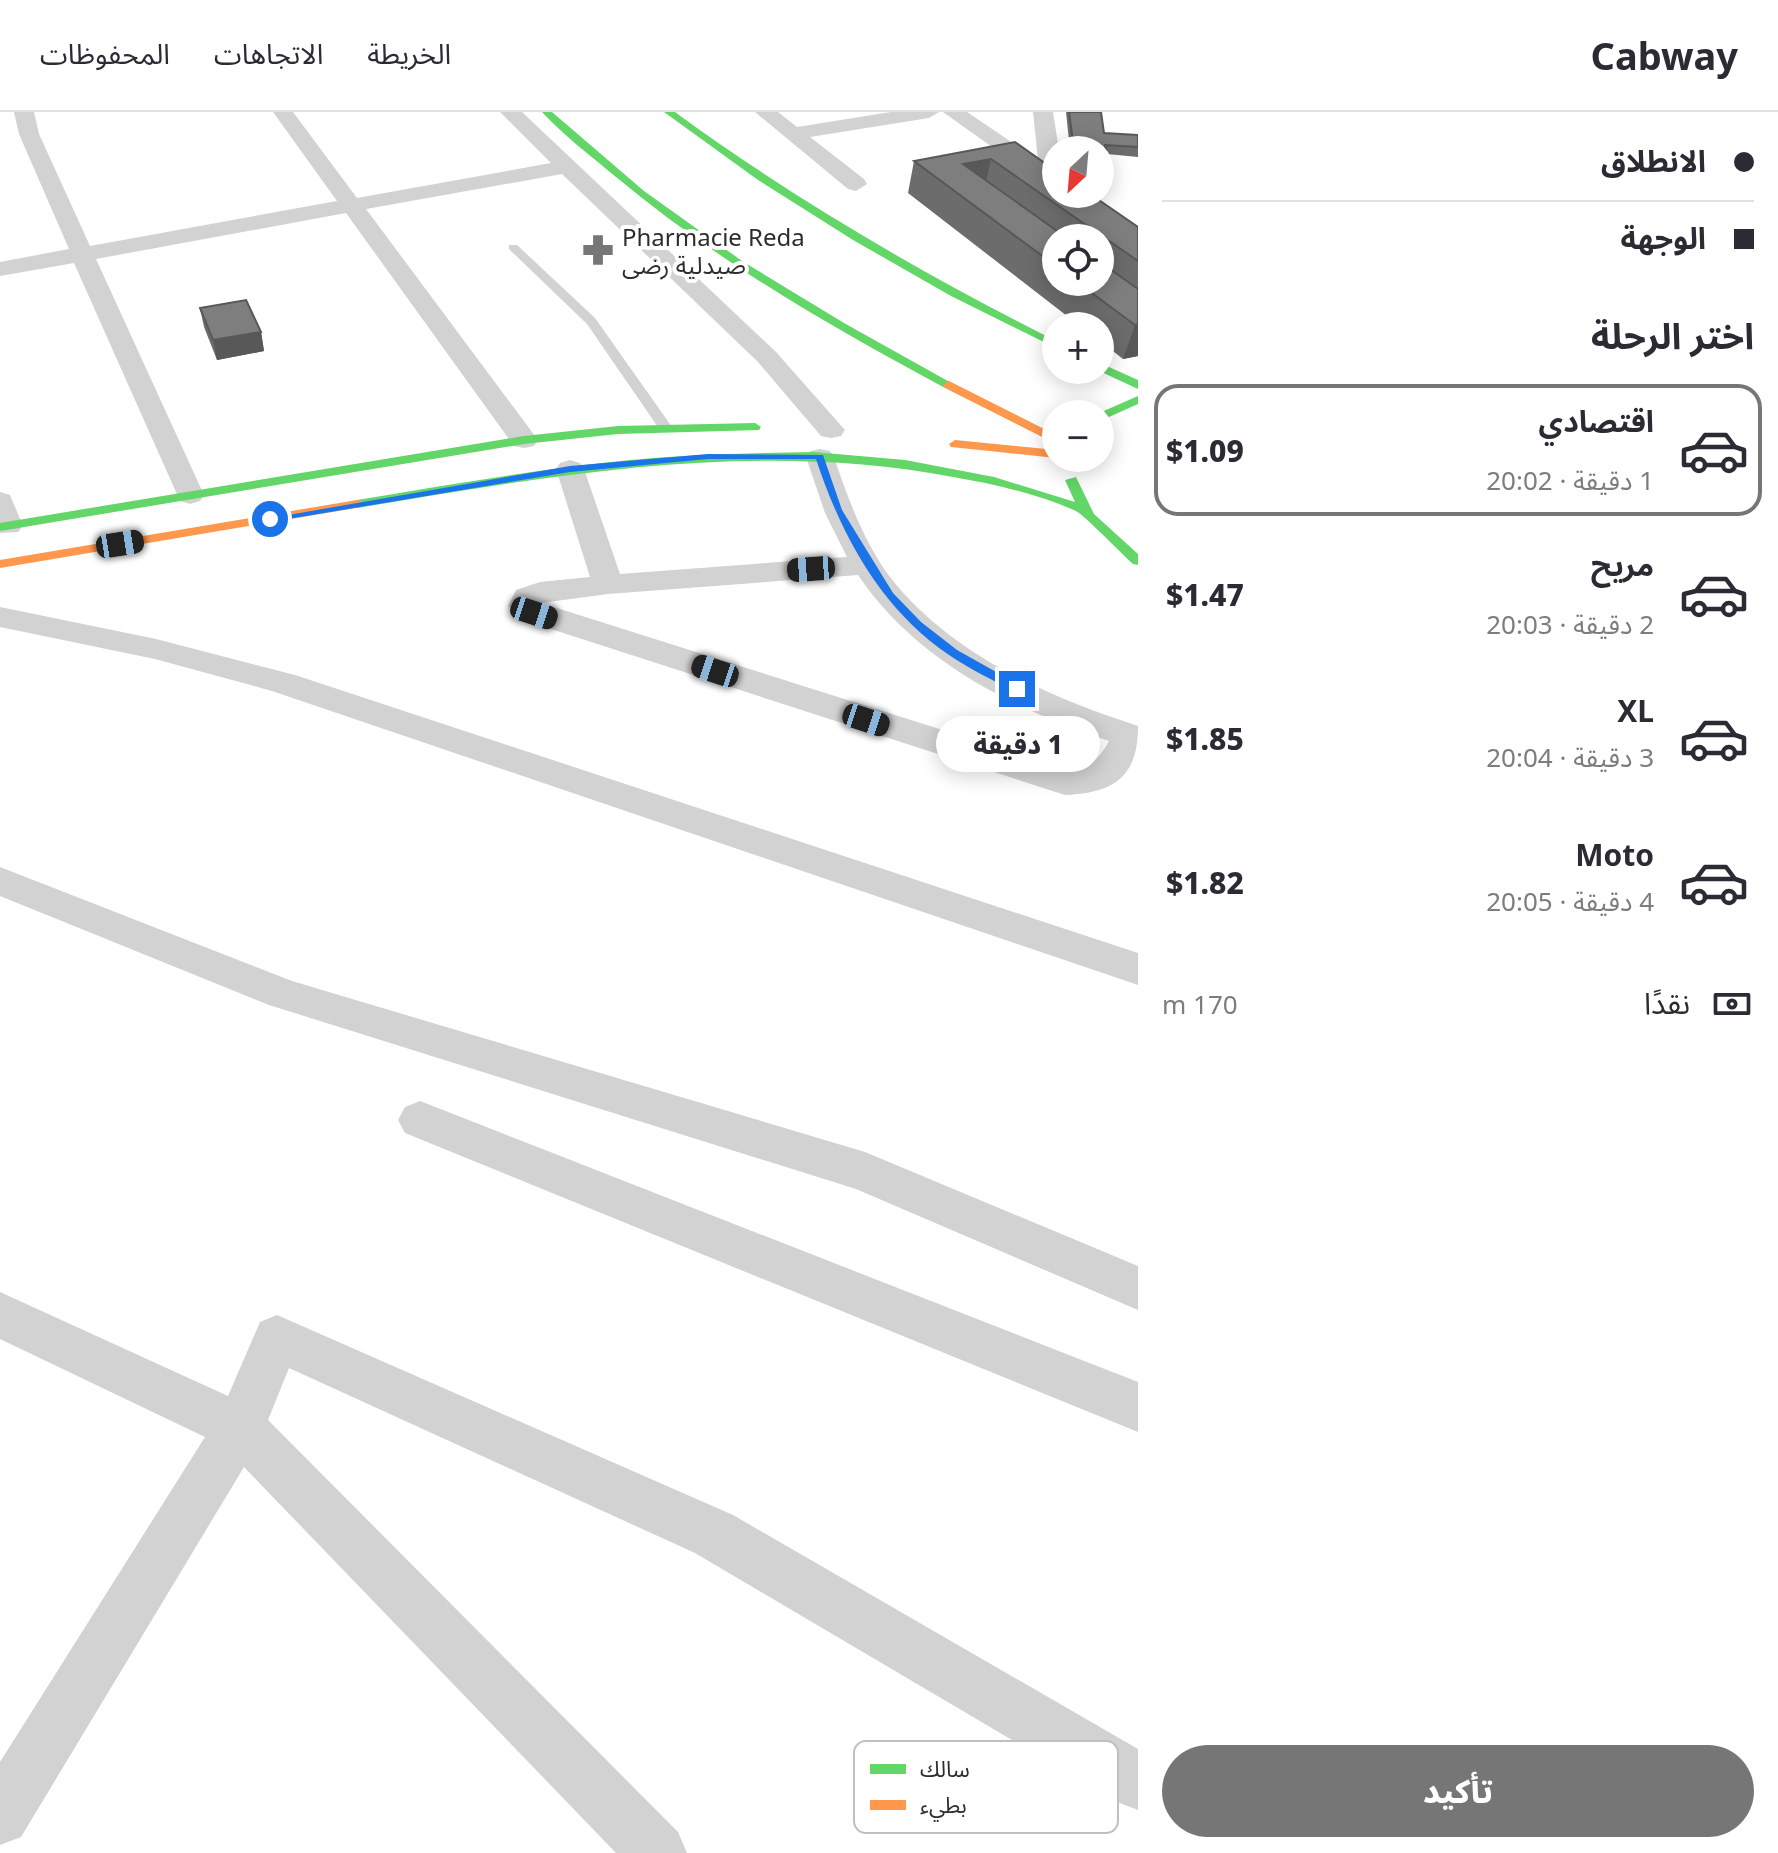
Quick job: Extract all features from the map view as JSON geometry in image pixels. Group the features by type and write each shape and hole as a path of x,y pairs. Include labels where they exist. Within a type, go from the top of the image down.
{"main road":[{"path":"547,112 650,201 758,276 898,359 1042,433"},
{"path":"669,112 744,169 823,220 947,290 1042,338"},
{"path":"1114,374 1138,385"},
{"path":"1114,411 1138,400"},
{"path":"3,518 190,495 524,440 665,427 780,428"},
{"path":"0,564 570,469 696,457 828,437 927,465 985,475 1051,495 1082,509"},
{"path":"935,442 1042,453"},
{"path":"1069,472 1082,509 1106,537 1138,561"}],"street":[{"path":"24,112 29,134 190,495"},
{"path":"283,112 524,440"},
{"path":"510,112 767,357 828,437 838,510 889,595 953,653 1038,699 1134,736 1110,771 1099,779 1065,782 534,613 524,606 527,597 540,592 608,584 869,565"},
{"path":"765,112 856,184"},
{"path":"793,134 929,112"},
{"path":"953,112 1042,172"},
{"path":"1043,112 1047,136"},
{"path":"0,269 568,166"},
{"path":"570,469 608,584"},
{"path":"0,617 156,649 283,683 1138,969"},
{"path":"0,881 283,994 865,1172 1138,1288"},
{"path":"420,1120 1138,1407"},
{"path":"0,1315 240,1427 657,1853"},
{"path":"0,1816 240,1427 277,1338 714,1534 1069,1741"},
{"path":"1118,1769 1138,1781"}],"lane":[{"path":"513,247 591,321 665,427"}],"building":[{"path":"1069,112 1101,112 1104,133 1138,135 1138,147 1114,146 1114,136 1072,136"},
{"path":"1015,142 1042,161 1042,194 991,159 963,164 1047,224 1042,224 1042,256 914,161"},
{"path":"1062,208 1110,208 1138,227 1138,261 1114,244 1114,224 1085,224"},
{"path":"1114,272 1138,289 1138,324 1135,325 1096,296 1114,296"},
{"path":"246,300 261,332 213,340 200,308"}],"traffic: fast":[{"path":"547,112 641,193 738,263 840,326 949,385"},
{"path":"669,112 761,178 857,238 1042,338"},
{"path":"1114,374 1138,385"},
{"path":"1114,411 1138,400"},
{"path":"0,527 524,440 618,430 755,427"},
{"path":"357,504 629,464 722,457 814,456 905,464 994,480 1082,509"},
{"path":"1071,480 1088,516 1138,561"}],"traffic: slow":[{"path":"949,385 1042,433"},
{"path":"955,444 1042,453"},
{"path":"0,564 357,504"}],"place":[{"name":"Pharmacie Reda صيدلية رضى","path":"598,250"}],"route":[{"path":"270,519 570,469 745,455 820,457 851,537 889,595 917,625 953,653 1017,689"}]}
